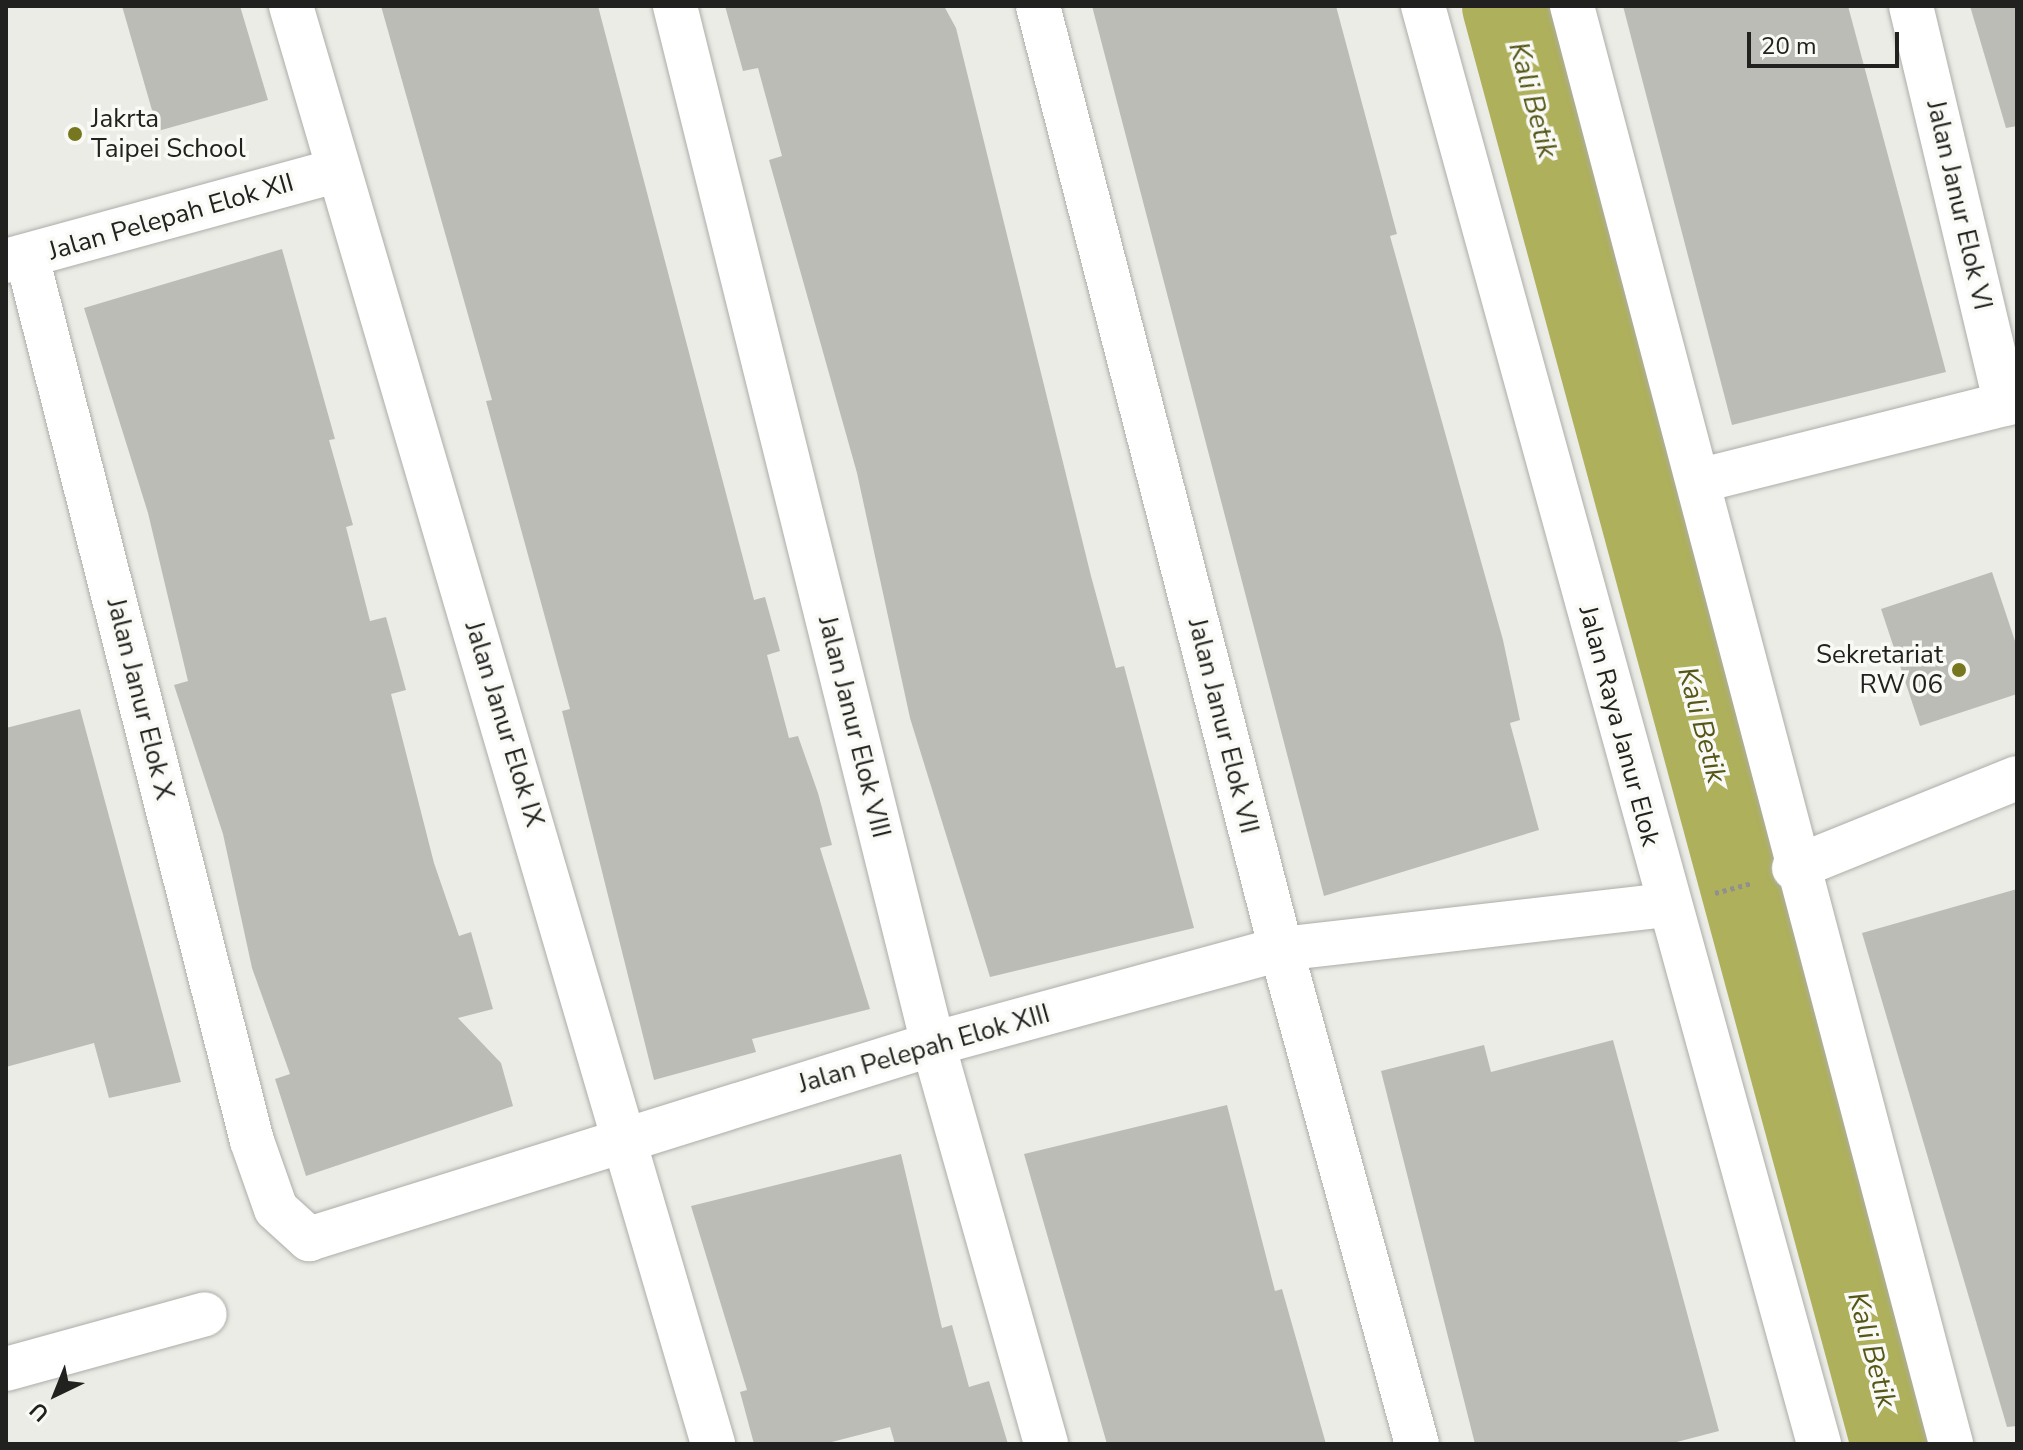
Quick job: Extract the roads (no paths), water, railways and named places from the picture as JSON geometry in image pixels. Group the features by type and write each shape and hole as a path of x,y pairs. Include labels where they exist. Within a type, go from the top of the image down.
{"street":[{"name":"Jalan Janur Elok IX","path":"291,6 336,171 629,1137 713,1444"},
{"name":"Jalan Janur Elok VIII","path":"675,6 933,1044 1046,1444"},
{"name":"Jalan Janur Elok VII","path":"1038,6 1281,949 1417,1444"},
{"name":"Jalan Raya Janur Elok","path":"1423,6 1686,900 1819,1444"},
{"path":"1572,6 1698,481 1776,875 1951,1444"},
{"name":"Jalan Janur Elok VI","path":"1911,6 2012,403"},
{"name":"Jalan Pelepah Elok XII","path":"17,259 336,171"},
{"name":"Jalan Janur Elok X","path":"17,259 252,1141"},
{"path":"1698,481 2012,403"},
{"path":"1776,875 2017,778"},
{"name":"Jalan Pelepah Elok XIII","path":"252,1141 276,1209 309,1239 933,1044 1281,949 1686,900"},
{"path":"6,1369 205,1314"}],"waterway":[{"name":"Kali Betik","path":"1508,6 1897,1444"}],"place":[{"name":"Jakrta Taipei School","path":"75,134"},
{"name":"Sekretariat RW 06","path":"1959,670"}]}
